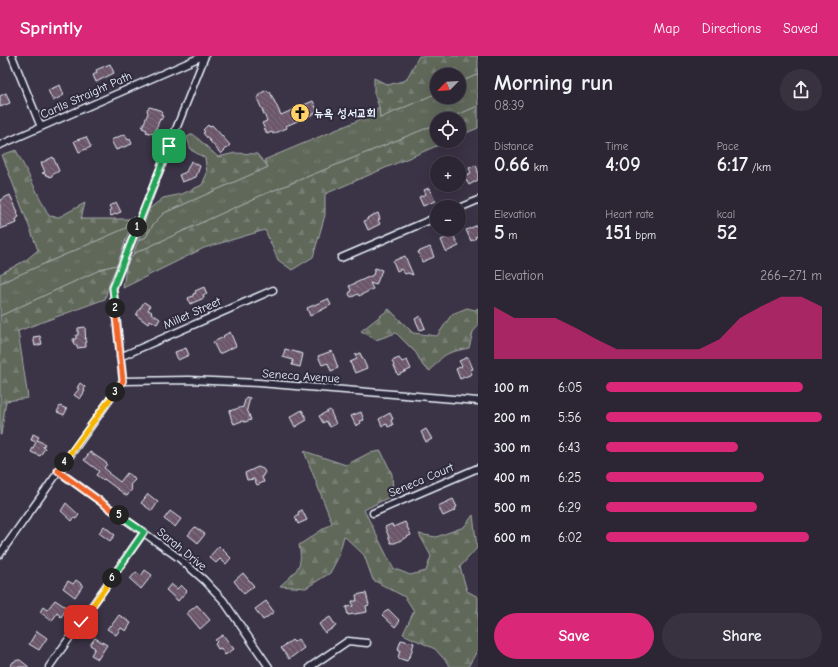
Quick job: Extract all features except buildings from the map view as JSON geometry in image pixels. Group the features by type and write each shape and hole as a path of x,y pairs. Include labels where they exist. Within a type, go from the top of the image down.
{"street":[{"path":"12,56 41,127"},
{"path":"0,554 123,381 113,288 204,56"},
{"name":"Carlls Straight Path","path":"0,145 204,56"},
{"path":"466,205 478,200"},
{"path":"342,258 430,220"},
{"name":"Millet Street","path":"120,357 273,290"},
{"name":"Seneca Avenue","path":"123,381 189,380 259,383 478,401"},
{"name":"Seneca Court","path":"373,513 478,468"},
{"name":"Sarah Drive","path":"58,471 179,558 218,595 238,621 269,667"},
{"path":"49,667 144,532"},
{"path":"310,667 348,641 367,643"}],"green space":[{"path":"419,56 478,56 478,74 466,80 466,68 430,68 430,96 380,118 379,107 374,93 374,78 388,85 406,80"},
{"path":"478,74 478,106 464,112 430,112 430,127 260,196 133,254 138,241 146,237 154,223 164,213 268,167 264,160 357,121 379,107 380,118 430,96 430,104 466,104 466,80"},
{"path":"478,106 478,128 466,133 466,112 464,112"},
{"path":"430,127 430,148 432,148 325,194 325,215 313,257 292,270 278,260 265,230 204,248 123,288 126,267 133,254 260,196"},
{"path":"193,134 218,157 235,153 257,154 268,167 164,213 154,223 146,237 138,241 149,209 163,198 182,194 202,185 207,173 205,158 191,150 187,137"},
{"path":"16,150 49,216 59,217 85,203 81,219 128,219 126,228 0,283 0,274 26,260 38,250 2,155"},
{"path":"134,217 117,265 104,268 0,316 0,283 126,228 128,219"},
{"path":"117,265 110,281 105,299 18,331 28,398 6,401 0,435 0,316 104,268"},
{"path":"467,308 475,310 478,308 478,326 473,332 469,348 447,354 439,360 430,371 423,366 416,353 396,333 376,340 361,331 389,309 413,333 437,336 452,314"},
{"path":"304,451 346,465 369,453 381,451 392,474 393,495 364,510 393,568 410,575 426,571 431,556 419,534 436,537 464,527 473,515 477,548 460,567 467,591 478,597 478,649 468,667 451,667 435,649 403,634 414,611 405,597 373,580 364,555 344,536 338,558 330,573 306,588 280,586 297,569 300,559 299,545 332,523"}],"place":[{"name":"뉴욕 성서교회","path":"300,113"}],"route":[{"path":"81,622 144,532 58,471 123,381 113,288 169,146"}]}
